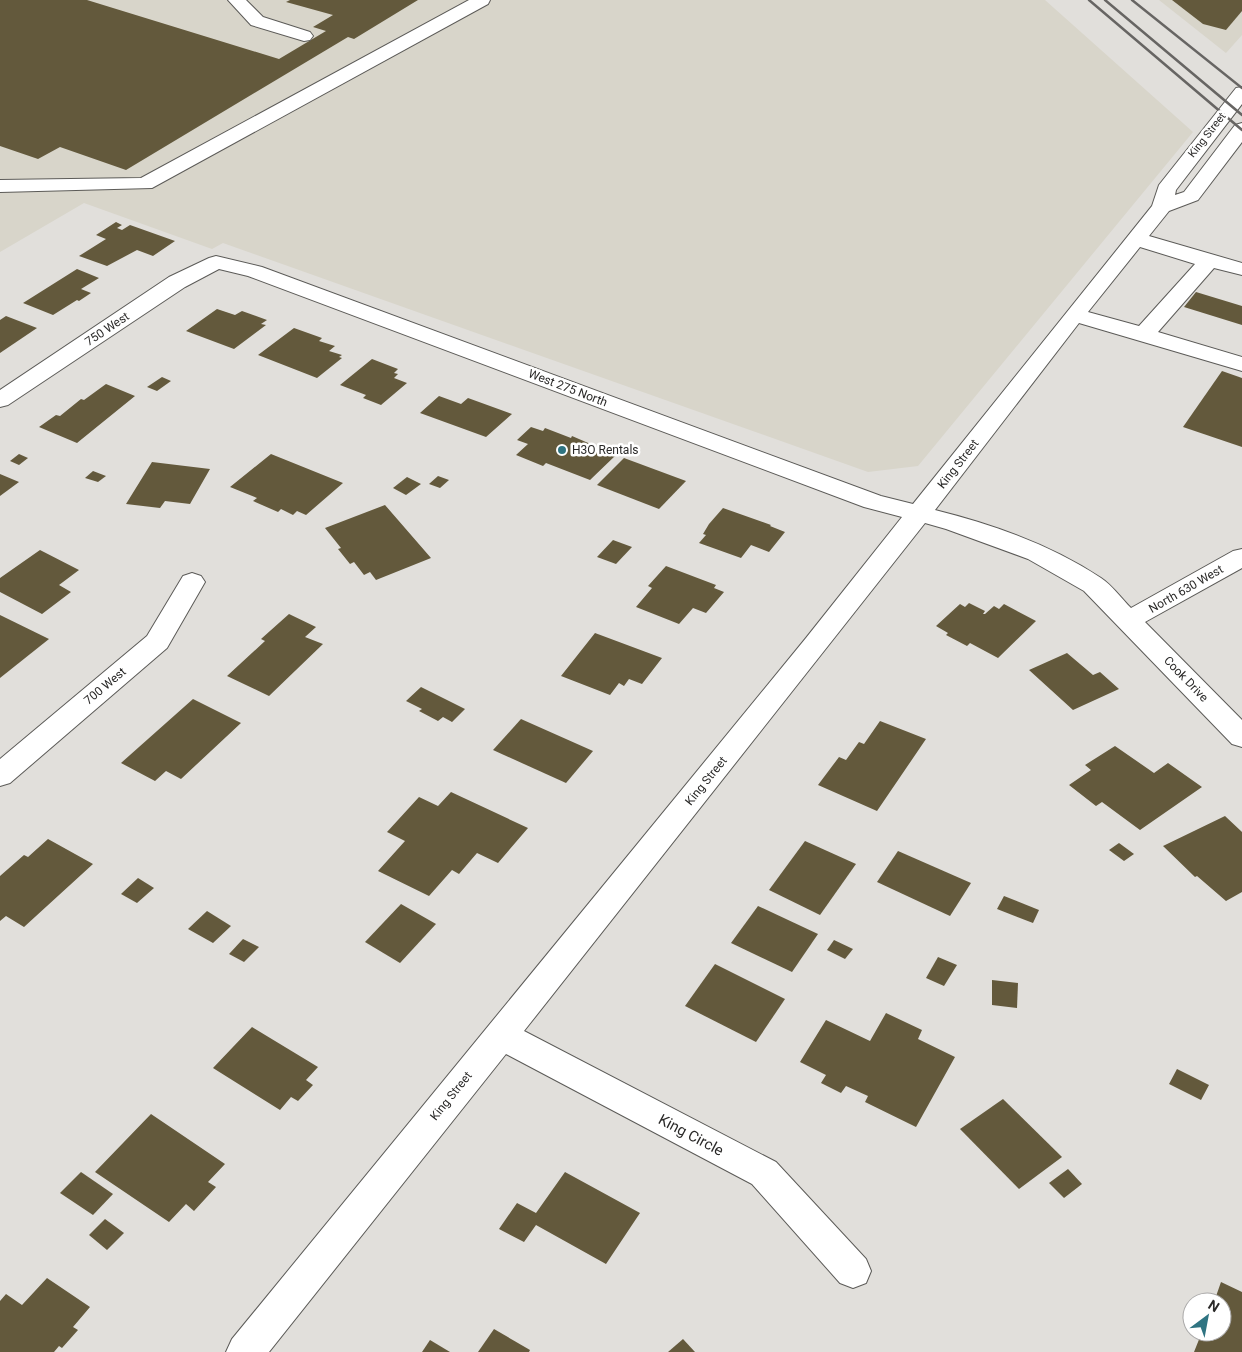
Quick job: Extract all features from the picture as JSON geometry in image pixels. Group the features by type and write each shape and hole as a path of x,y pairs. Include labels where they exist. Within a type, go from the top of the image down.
{"street":[{"path":"236,0 257,21 304,36"},
{"path":"0,186 145,184 482,0"},
{"name":"King Street","path":"245,1352 919,514 1074,315 1162,207 1166,189 1242,92"},
{"name":"King Street","path":"1162,207 1191,196 1242,129"},
{"path":"1136,239 1242,269"},
{"path":"1145,333 1209,261"},
{"name":"750 West","path":"0,400 177,282 216,262"},
{"name":"West 275 North","path":"216,262 255,271 873,502 955,524 1037,553 1093,585 1129,620"},
{"path":"1074,315 1145,333 1173,344 1242,364"},
{"name":"North 630 West","path":"1129,620 1242,557"},
{"name":"700 West","path":"0,775 157,642 192,582"},
{"name":"Cook Drive","path":"1129,620 1242,737"},
{"name":"King Circle","path":"500,1035 764,1173 853,1271"}],"shaded area":[{"path":"0,0 1045,0 1193,132 918,466 868,472 223,243 212,249 84,203 0,252"},
{"path":"1159,0 1242,0 1242,35 1226,53"}],"building":[{"path":"0,0 87,0 279,59 326,31 313,27 333,15 286,2 290,0 418,0 354,39 348,37 126,170 60,147 38,159 0,146"},
{"path":"1172,0 1242,0 1242,11 1226,30 1203,24"},
{"path":"116,222 122,225 117,228 122,230 130,225 175,241 153,256 137,250 107,266 79,256 106,239 96,235"},
{"path":"77,269 99,278 81,289 91,293 79,301 77,300 53,315 23,303"},
{"path":"1196,292 1242,306 1242,325 1184,307"},
{"path":"217,309 235,315 242,311 267,320 261,324 266,325 234,349 186,331"},
{"path":"6,316 37,328 0,353 0,320"},
{"path":"294,328 322,338 319,341 335,346 329,351 342,355 339,357 342,358 317,378 258,355"},
{"path":"372,359 398,369 394,373 398,374 394,378 407,383 381,405 363,398 366,395 340,385"},
{"path":"1222,371 1242,378 1242,447 1183,427"},
{"path":"162,377 171,381 157,391 147,387"},
{"path":"106,384 135,396 77,443 39,427 56,415 60,416 81,399 84,400"},
{"path":"439,396 461,404 468,398 512,414 486,437 420,413"},
{"name":"H3O Rentals","path":"531,427 543,431 545,428 571,438 572,436 616,455 590,480 546,463 543,466 516,455 528,444 517,440"},
{"path":"19,454 28,458 19,465 10,461"},
{"path":"271,454 343,483 306,515 297,511 293,515 281,509 278,512 253,501 257,498 230,487"},
{"path":"624,458 686,481 659,509 597,485"},
{"path":"152,462 210,469 190,504 165,501 160,508 126,504"},
{"path":"93,471 106,476 98,482 85,478"},
{"path":"0,474 19,482 0,496"},
{"path":"438,476 449,480 440,488 429,484"},
{"path":"407,477 421,484 406,495 393,488"},
{"path":"385,505 431,558 376,580 370,572 364,575 354,562 350,564 338,549 341,548 325,528"},
{"path":"723,508 785,532 769,552 751,545 741,558 699,543 706,535 703,534 709,524"},
{"path":"613,540 632,547 616,564 597,557"},
{"path":"40,550 79,570 59,585 71,592 42,614 0,592 0,578"},
{"path":"666,566 716,585 714,588 724,592 706,613 693,608 679,624 636,607 652,588 648,586"},
{"path":"969,603 985,611 983,614 994,606 999,609 1004,604 1036,621 998,658 970,643 967,646 946,635 948,633 936,626 960,604 965,607"},
{"path":"289,614 316,627 305,637 323,644 269,696 227,676 265,641 261,639"},
{"path":"0,615 49,639 0,678"},
{"path":"595,633 662,658 642,684 629,679 624,686 619,683 610,695 561,676"},
{"path":"1067,653 1093,675 1100,672 1119,689 1073,710 1029,670"},
{"path":"421,687 465,709 452,722 443,717 438,721 419,711 422,709 406,701"},
{"path":"193,699 241,723 181,779 166,771 155,781 121,763"},
{"path":"521,719 593,751 566,783 493,750"},
{"path":"880,721 926,739 877,811 818,785 839,757 846,760 859,742 864,744"},
{"path":"1115,746 1154,773 1168,763 1202,787 1140,830 1102,802 1096,806 1069,785 1091,770 1085,765"},
{"path":"451,792 528,828 498,863 477,853 459,874 452,870 429,896 378,871 405,841 387,832 419,797 438,806"},
{"path":"1225,816 1242,832 1242,892 1226,901 1197,876 1195,877 1163,846"},
{"path":"48,839 93,864 24,927 6,916 0,921 0,876 24,855 28,857"},
{"path":"805,841 856,864 820,915 769,890"},
{"path":"1119,843 1134,854 1124,861 1109,850"},
{"path":"898,851 971,883 950,916 877,882"},
{"path":"138,878 154,888 137,903 121,894"},
{"path":"1004,896 1039,910 1033,923 997,909"},
{"path":"401,904 436,924 400,963 365,942"},
{"path":"758,906 818,934 792,972 731,943"},
{"path":"207,911 231,926 213,943 188,929"},
{"path":"243,939 259,947 244,962 229,954"},
{"path":"834,940 853,949 845,959 827,950"},
{"path":"938,957 957,965 944,986 926,978"},
{"path":"715,964 785,999 756,1042 685,1006"},
{"path":"992,980 1018,983 1017,1008 992,1005"},
{"path":"886,1013 922,1030 918,1039 955,1057 916,1127 865,1102 868,1096 846,1086 841,1093 821,1083 826,1075 800,1062 826,1020 870,1041"},
{"path":"252,1027 318,1067 306,1080 313,1085 298,1101 291,1097 280,1110 213,1068"},
{"path":"1177,1069 1209,1085 1201,1100 1169,1084"},
{"path":"1003,1099 1062,1157 1019,1189 960,1129"},
{"path":"151,1114 225,1164 208,1182 216,1187 194,1211 186,1204 169,1222 95,1172"},
{"path":"1068,1169 1082,1184 1064,1198 1049,1183"},
{"path":"81,1172 113,1194 93,1215 60,1193"},
{"path":"565,1172 640,1213 606,1264 536,1225 524,1242 499,1229 517,1203 536,1213"},
{"path":"105,1219 124,1233 107,1250 89,1235"},
{"path":"47,1278 90,1307 73,1327 78,1330 62,1348 59,1346 54,1352 0,1352 0,1301 6,1294 22,1305"},
{"path":"1221,1282 1242,1292 1242,1352 1194,1352 1198,1342 1232,1342 1232,1292 1218,1292"},
{"path":"494,1329 530,1350 529,1352 478,1352"},
{"path":"683,1339 695,1352 668,1352"},
{"path":"430,1340 450,1352 422,1352"}],"railway":[{"path":"1089,0 1242,130"},
{"path":"1105,0 1242,115"},
{"path":"1132,0 1242,88"}],"place":[{"name":"H3O Rentals","path":"562,450"}]}
